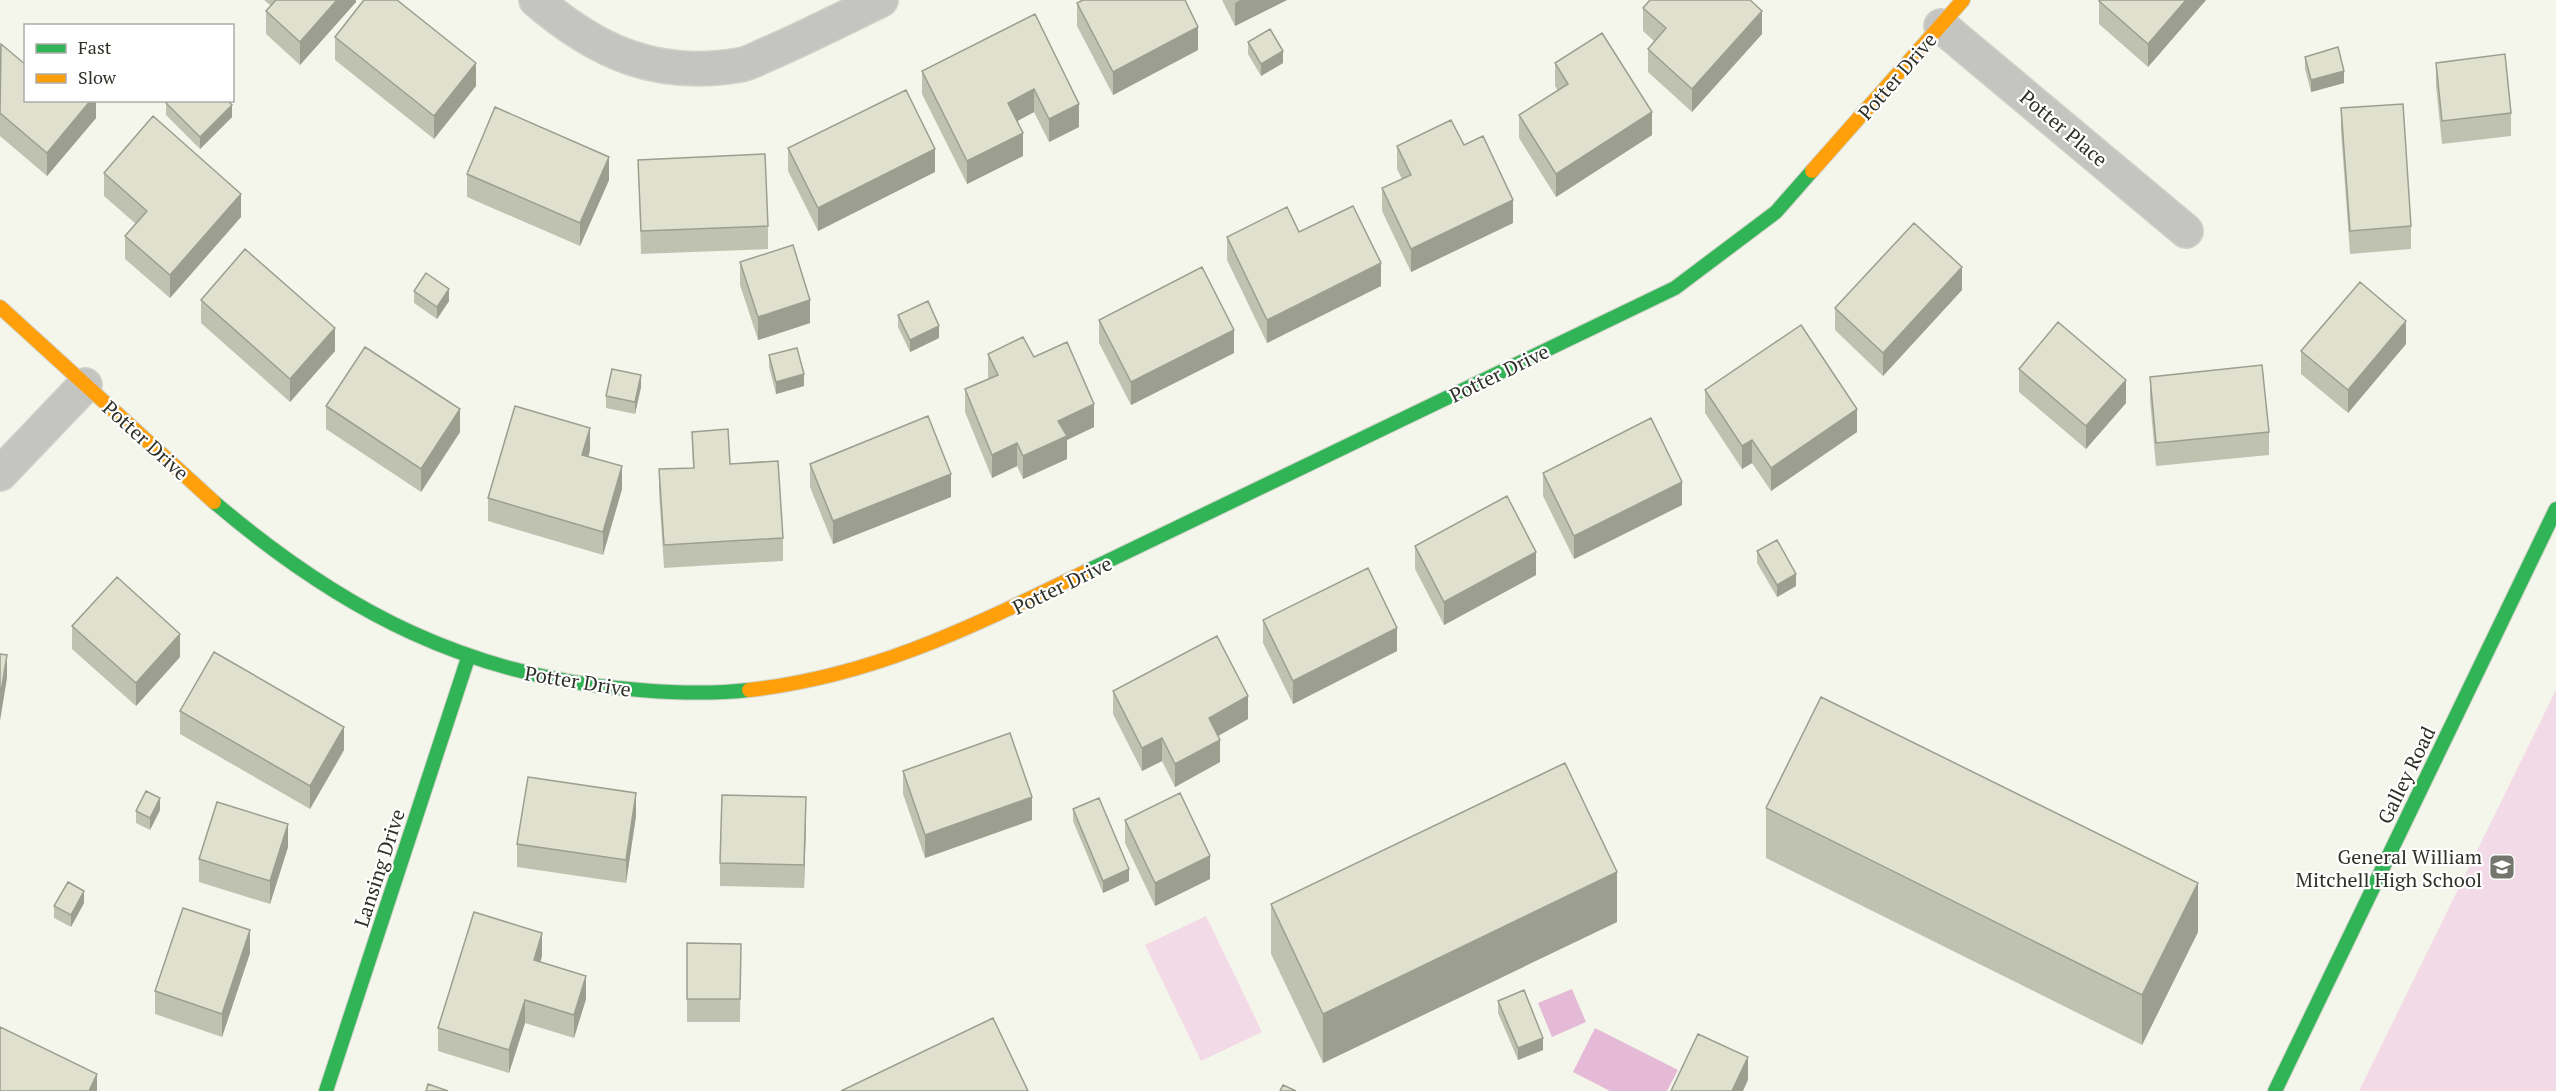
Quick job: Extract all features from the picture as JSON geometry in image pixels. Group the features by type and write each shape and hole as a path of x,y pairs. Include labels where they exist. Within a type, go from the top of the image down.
{"street":[{"path":"536,0 561,22 605,49 650,65 697,68 742,64 880,0"},
{"name":"Potter Drive","path":"0,307 243,527 355,603 412,634 468,658 523,672 577,682 641,691 711,693 777,688 832,677 887,662 951,637 1675,288 1776,212 1962,0"},
{"name":"Potter Place","path":"1941,26 2186,231"},
{"name":"Potter Drive","path":"0,474 85,385"},
{"name":"Galley Road","path":"2275,1091 2556,509"},
{"name":"Lansing Drive","path":"326,1091 468,658"}],"shaded area":[{"name":"General William Mitchell High School","path":"2556,690 2556,1091 2359,1091"},
{"path":"1206,916 1262,1032 1201,1061 1145,945"},
{"path":"1572,989 1586,1022 1552,1037 1538,1003"},
{"path":"1595,1028 1678,1070 1667,1091 1610,1091 1573,1072"}],"building":[{"path":"276,0 337,0 300,42 266,11"},
{"path":"364,0 397,0 476,63 434,116 335,37"},
{"path":"1083,0 1185,0 1198,27 1113,72 1077,3"},
{"path":"1650,0 1750,0 1762,11 1692,89 1648,49 1666,28 1643,8"},
{"path":"2100,0 2186,0 2148,44"},
{"path":"1035,14 1079,104 1049,119 1034,89 1008,103 1023,133 967,161 922,71"},
{"path":"1270,29 1283,51 1261,64 1248,42"},
{"path":"1602,33 1652,112 1556,174 1519,115 1568,84 1555,63"},
{"path":"1,44 24,63 24,102 89,102 47,153 0,113"},
{"path":"2338,47 2344,71 2311,80 2305,57"},
{"path":"2505,54 2511,113 2442,121 2436,63"},
{"path":"906,90 935,149 818,208 788,148"},
{"path":"229,102 232,105 200,137 166,103"},
{"path":"2403,104 2411,226 2350,231 2341,108"},
{"path":"495,107 609,157 580,223 467,174"},
{"path":"153,116 241,194 170,275 125,236 147,211 104,173"},
{"path":"1451,120 1464,145 1483,136 1513,200 1411,249 1382,188 1411,175 1397,146"},
{"path":"765,154 768,226 641,231 638,160"},
{"path":"1353,206 1381,263 1267,320 1227,237 1287,207 1299,232"},
{"path":"1914,223 1962,267 1883,353 1835,308"},
{"path":"793,245 810,300 758,317 740,262"},
{"path":"245,249 335,328 290,379 201,300"},
{"path":"1202,267 1234,330 1131,382 1099,320"},
{"path":"426,273 449,289 437,307 414,291"},
{"path":"2360,282 2406,321 2348,390 2301,351"},
{"path":"928,301 939,326 910,340 898,315"},
{"path":"2058,322 2126,380 2086,426 2019,369"},
{"path":"1801,325 1857,409 1771,468 1752,440 1742,446 1705,390"},
{"path":"1023,337 1034,357 1067,342 1094,404 1058,421 1067,436 1023,456 1017,443 992,455 965,389 998,375 988,354"},
{"path":"365,347 460,409 421,469 326,406"},
{"path":"797,348 804,374 776,382 769,355"},
{"path":"2262,365 2269,432 2156,443 2150,377"},
{"path":"612,369 641,375 635,402 606,396"},
{"path":"515,406 590,428 582,455 622,466 603,532 488,498"},
{"path":"928,416 951,474 833,521 810,464"},
{"path":"1651,418 1682,482 1574,536 1543,473"},
{"path":"728,429 730,464 778,461 783,538 664,545 659,469 694,468 692,432"},
{"path":"1507,496 1536,552 1444,602 1415,546"},
{"path":"1777,540 1796,574 1777,585 1757,551"},
{"path":"1368,568 1397,628 1293,681 1263,620"},
{"path":"117,577 180,634 136,683 72,626"},
{"path":"1217,636 1248,696 1209,718 1220,740 1175,764 1162,738 1142,748 1113,691"},
{"path":"214,652 344,727 310,786 180,711"},
{"path":"0,654 7,655 0,698"},
{"path":"1821,697 2198,883 2142,995 1766,808"},
{"path":"1010,733 1032,797 925,835 903,771"},
{"path":"1565,763 1617,872 1323,1014 1271,904"},
{"path":"528,777 636,793 626,860 517,844"},
{"path":"146,791 160,798 150,818 136,811"},
{"path":"1180,793 1210,856 1155,883 1125,820"},
{"path":"722,795 806,797 804,865 720,863"},
{"path":"1099,798 1129,869 1103,881 1073,809"},
{"path":"217,802 288,824 270,881 199,859"},
{"path":"68,882 84,891 71,915 54,906"},
{"path":"183,908 250,930 222,1014 155,991"},
{"path":"474,912 542,933 534,960 586,976 574,1015 525,1000 509,1050 438,1028"},
{"path":"687,943 741,944 740,999 687,999"},
{"path":"1524,990 1543,1038 1518,1048 1498,1001"},
{"path":"993,1018 1028,1091 841,1091"},
{"path":"0,1027 97,1074 89,1091 0,1091"},
{"path":"1698,1034 1748,1057 1732,1091 1671,1091"},
{"path":"428,1084 448,1091 426,1091"},
{"path":"1283,1085 1296,1091 1280,1091"}],"traffic: fast":[{"path":"1085,572 1675,288 1776,212 1812,171"},
{"path":"214,502 262,541 311,576 360,606 411,632 464,654 520,671 578,683 667,692 708,693 749,690"},
{"path":"2275,1091 2556,509"},
{"path":"326,1091 468,658"}],"traffic: slow":[{"path":"1812,171 1963,0"},
{"path":"0,307 214,502"},
{"path":"749,690 795,683 881,661 963,629 1085,572"}],"place":[{"name":"General William Mitchell High School","path":"2502,867"}]}
